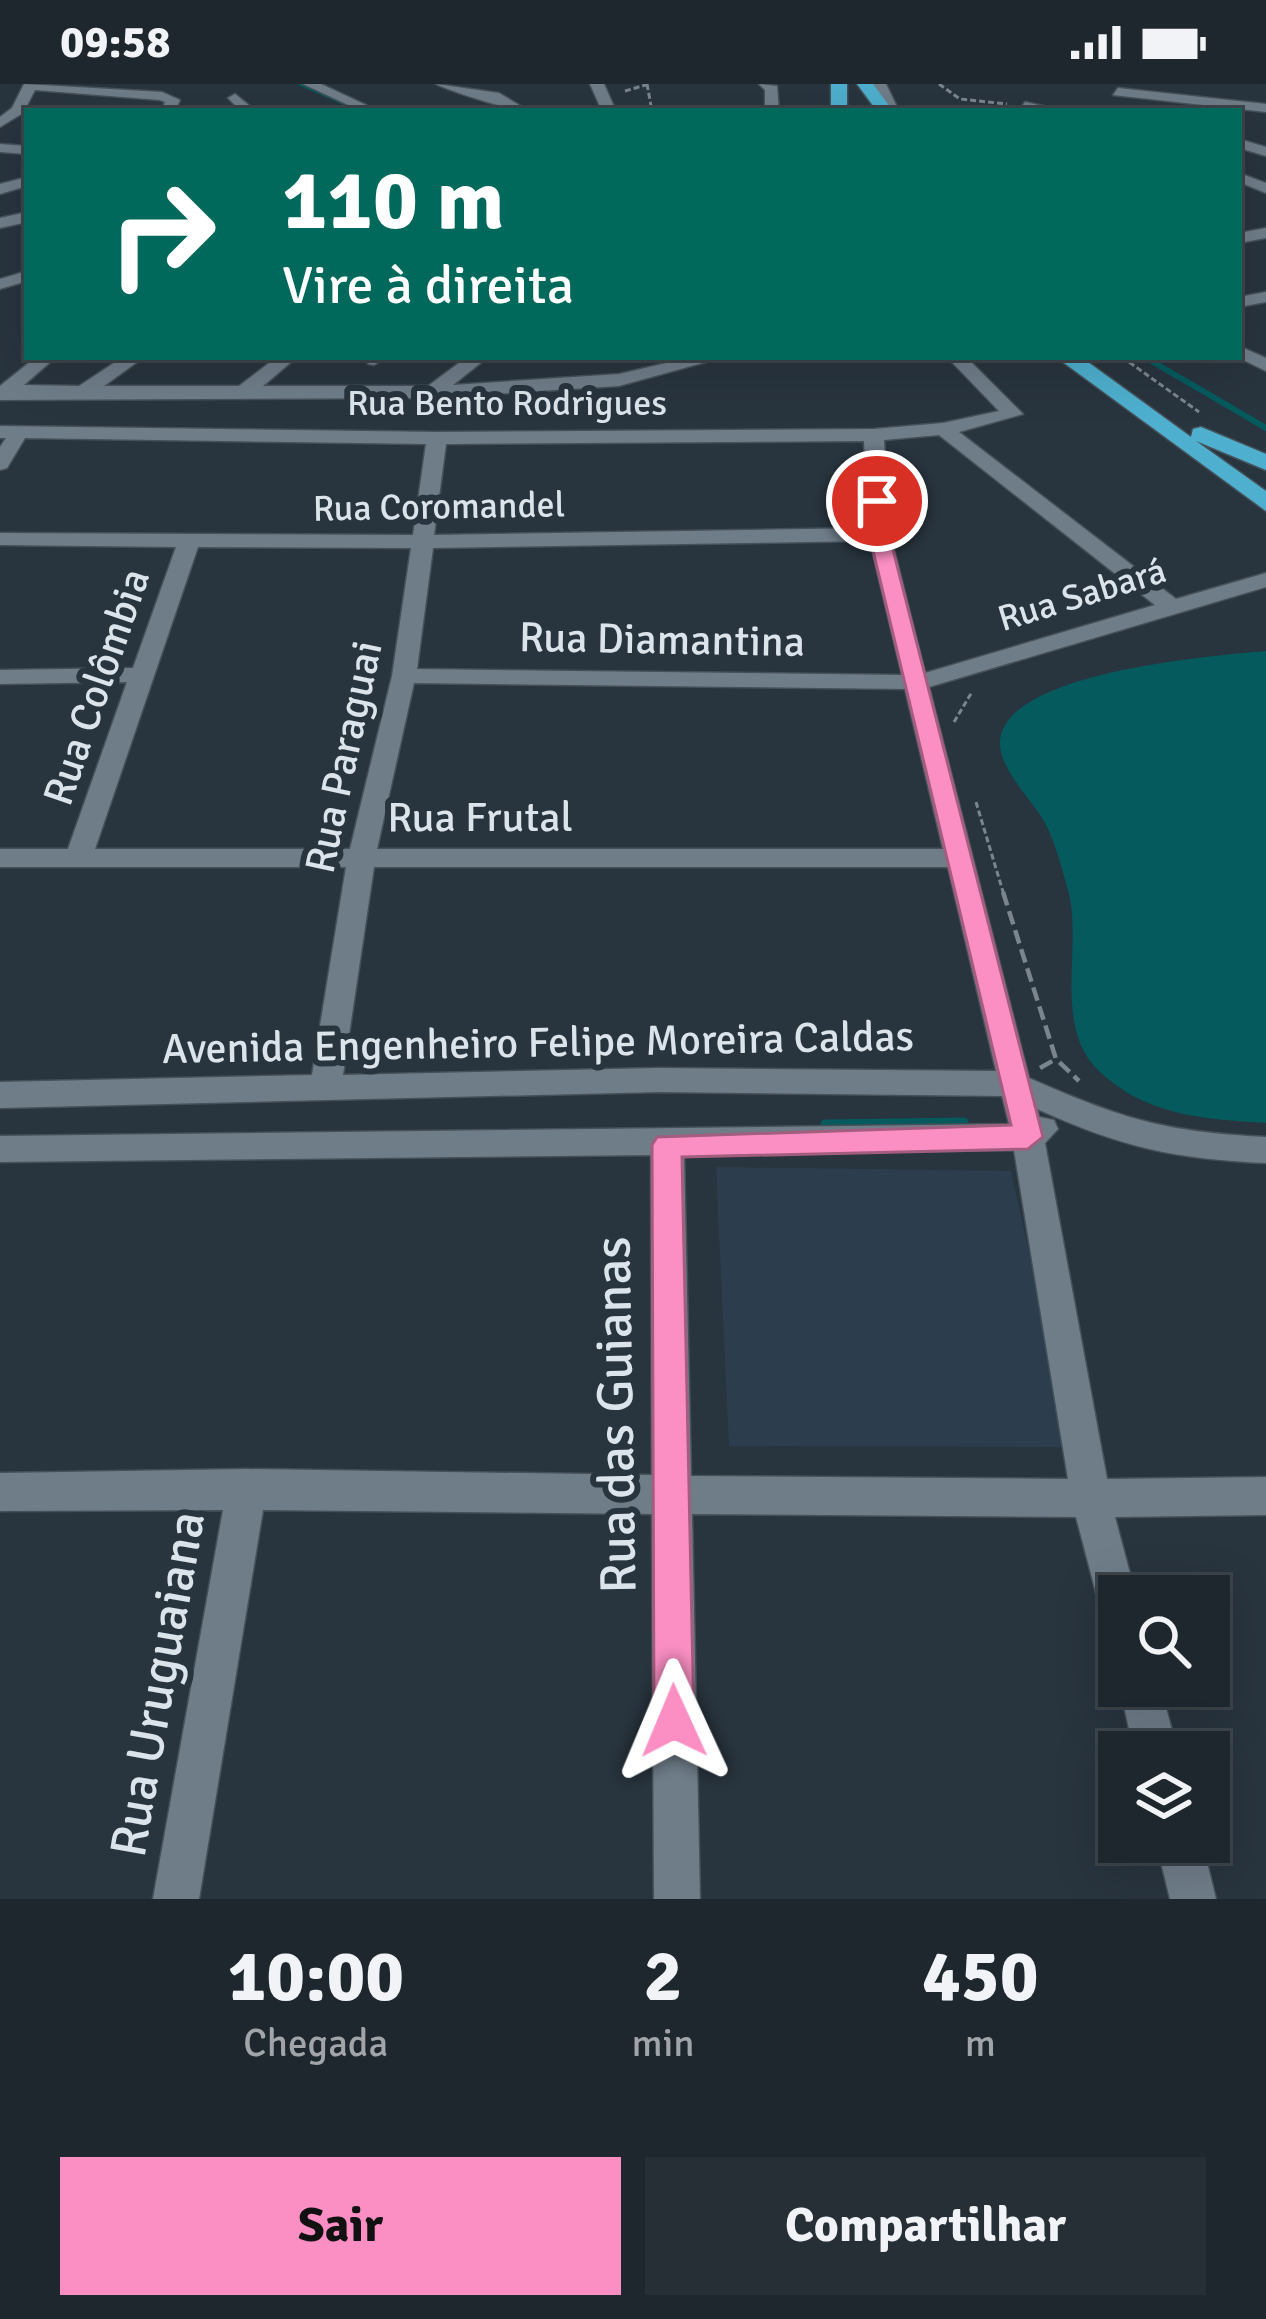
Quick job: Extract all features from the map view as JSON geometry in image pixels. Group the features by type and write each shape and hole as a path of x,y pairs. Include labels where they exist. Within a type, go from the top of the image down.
{"highway":[{"path":"866,84 886,108"},
{"path":"1070,360 1266,503"},
{"path":"1105,360 1266,463"},
{"path":"1203,424 1266,478"},
{"path":"1238,482 1266,514"}],"street":[{"path":"290,84 344,108"},
{"path":"310,84 365,108"},
{"path":"443,84 497,90"},
{"path":"1142,84 1167,94"},
{"path":"0,123 18,110 31,85 161,97 173,100 169,108"},
{"path":"1231,86 1266,99"},
{"path":"473,106 497,90"},
{"path":"1161,108 1110,90 1266,108"},
{"path":"235,98 246,108"},
{"path":"1024,106 1038,108"},
{"path":"5,393 44,360"},
{"path":"84,391 130,360"},
{"path":"246,390 284,360"},
{"path":"432,392 474,360"},
{"path":"579,382 601,360"},
{"path":"5,393 432,392 620,380 703,360"},
{"name":"Rua Bento Rodrigues","path":"10,432 437,438 874,435 943,429 1013,414 959,360"},
{"path":"943,429 1170,606"},
{"path":"0,464 10,432"},
{"path":"874,435 879,534 1028,1137 1091,1500 1110,1575"},
{"name":"Rua Paraguai","path":"326,1091 361,860 404,676 437,438"},
{"name":"Rua Coromandel","path":"0,539 422,542 879,534"},
{"name":"Rua Colômbia","path":"78,858 188,542"},
{"name":"Rua Sabará","path":"919,682 1266,580"},
{"path":"0,677 145,675"},
{"name":"Rua Diamantina","path":"404,676 919,682"},
{"name":"Rua Frutal","path":"0,858 960,858"},
{"name":"Avenida Engenheiro Felipe Moreira Caldas","path":"0,1095 658,1080 1012,1084 1076,1098 1115,1130 1187,1146 1266,1150"},
{"path":"0,1150 1028,1137 1076,1098"},
{"name":"Rua das Guianas","path":"667,1145 677,1899"},
{"path":"0,1492 247,1488 670,1498 1266,1496"},
{"name":"Rua Uruguaiana","path":"176,1899 247,1488"},
{"path":"1184,1863 1193,1899"}],"path":[{"path":"939,84 960,99 1024,106"},
{"path":"1126,360 1203,424"},
{"path":"956,735 954,718 976,688"},
{"path":"976,802 1044,1028 1076,1098"}],"shaded area":[{"path":"1266,651 1266,1123 1198,1117 1155,1106 1116,1085 1084,1052 1072,1009 1069,894 1050,833 1007,767 1000,741 1019,709 1082,680 1164,663"},
{"path":"716,1167 1011,1171 1072,1447 729,1446"}],"waterway":[{"path":"301,84 356,108"},
{"path":"1150,360 1266,428"},
{"path":"825,1124 964,1122"}],"route":[{"path":"674,1721 667,1145 1028,1137 879,534 877,501"}]}
